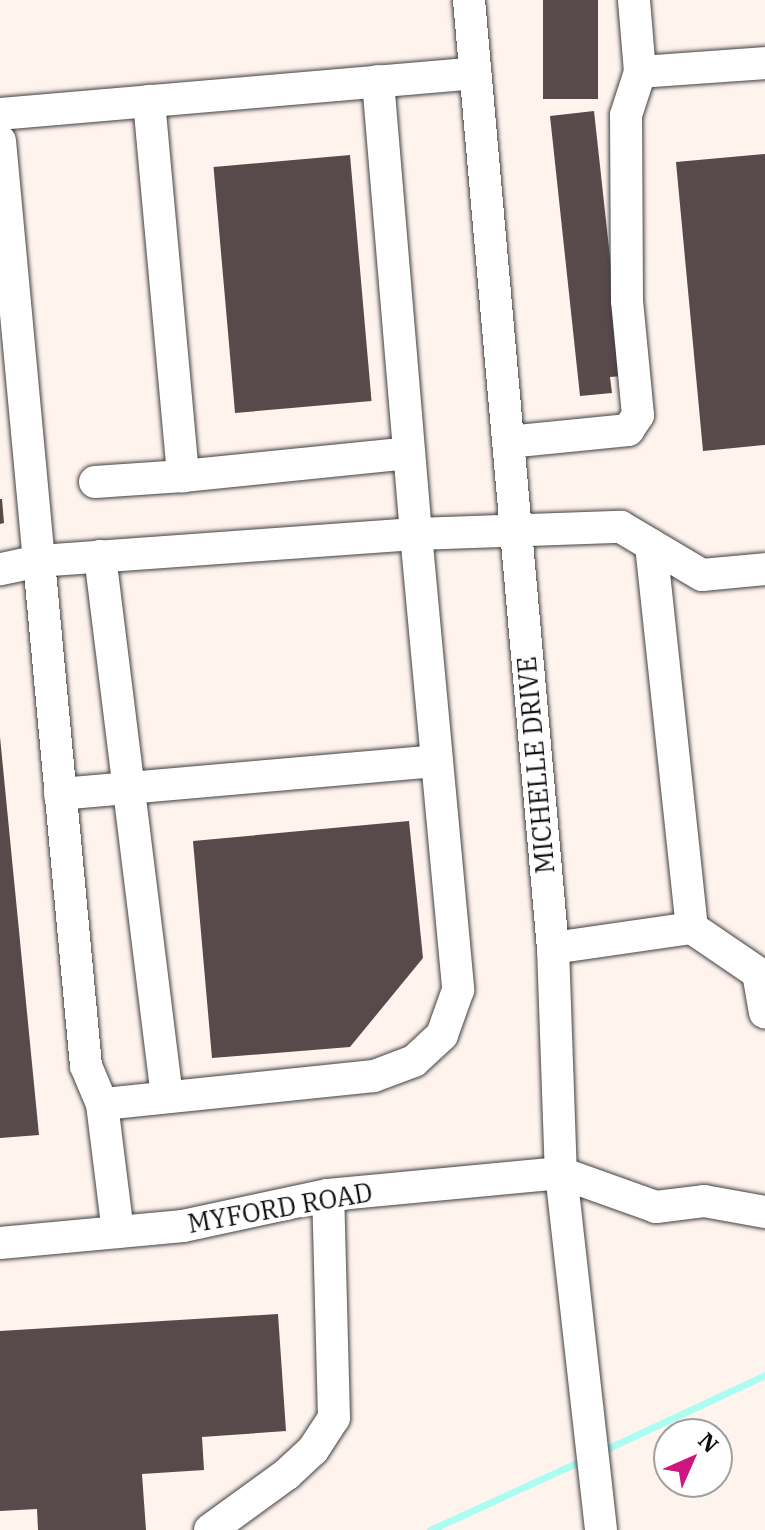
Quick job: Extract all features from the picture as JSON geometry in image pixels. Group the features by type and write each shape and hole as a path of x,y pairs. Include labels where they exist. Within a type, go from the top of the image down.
{"street":[{"name":"MICHELLE DRIVE","path":"469,0 553,948 561,1173 601,1530"},
{"path":"508,442 628,430 638,415 627,301 626,115 640,72 634,0"},
{"path":"640,72 765,63"},
{"path":"0,114 475,73"},
{"path":"102,1104 374,1076 414,1061 442,1035 458,990 378,81"},
{"path":"149,101 183,476"},
{"path":"0,141 86,1066 102,1104 118,1232"},
{"path":"95,482 409,453"},
{"path":"0,569 39,561 416,534 516,528 621,527 702,575 765,569"},
{"path":"651,545 692,928"},
{"path":"100,556 167,1097"},
{"path":"60,794 437,761"},
{"path":"553,948 692,928 758,973 765,1012"},
{"path":"561,1173 656,1207 704,1201 765,1212"},
{"name":"MYFORD ROAD","path":"0,1243 183,1226 328,1195 561,1173"},
{"path":"210,1530 287,1474 313,1450 334,1418 328,1195"}],"building":[{"path":"543,0 598,0 598,99 543,99"},
{"path":"594,111 623,376 610,377 612,393 580,396 550,116"},
{"path":"765,154 765,445 703,451 676,162"},
{"path":"350,155 372,401 235,413 214,167"},
{"path":"0,499 4,523 0,524"},
{"path":"0,737 39,1135 0,1138"},
{"path":"409,821 423,958 350,1047 212,1058 193,841"},
{"path":"278,1314 286,1431 202,1437 204,1470 142,1474 146,1530 38,1530 37,1509 0,1511 0,1331"}],"waterway":[{"path":"600,1452 765,1375"},
{"path":"430,1530 585,1459"}]}
